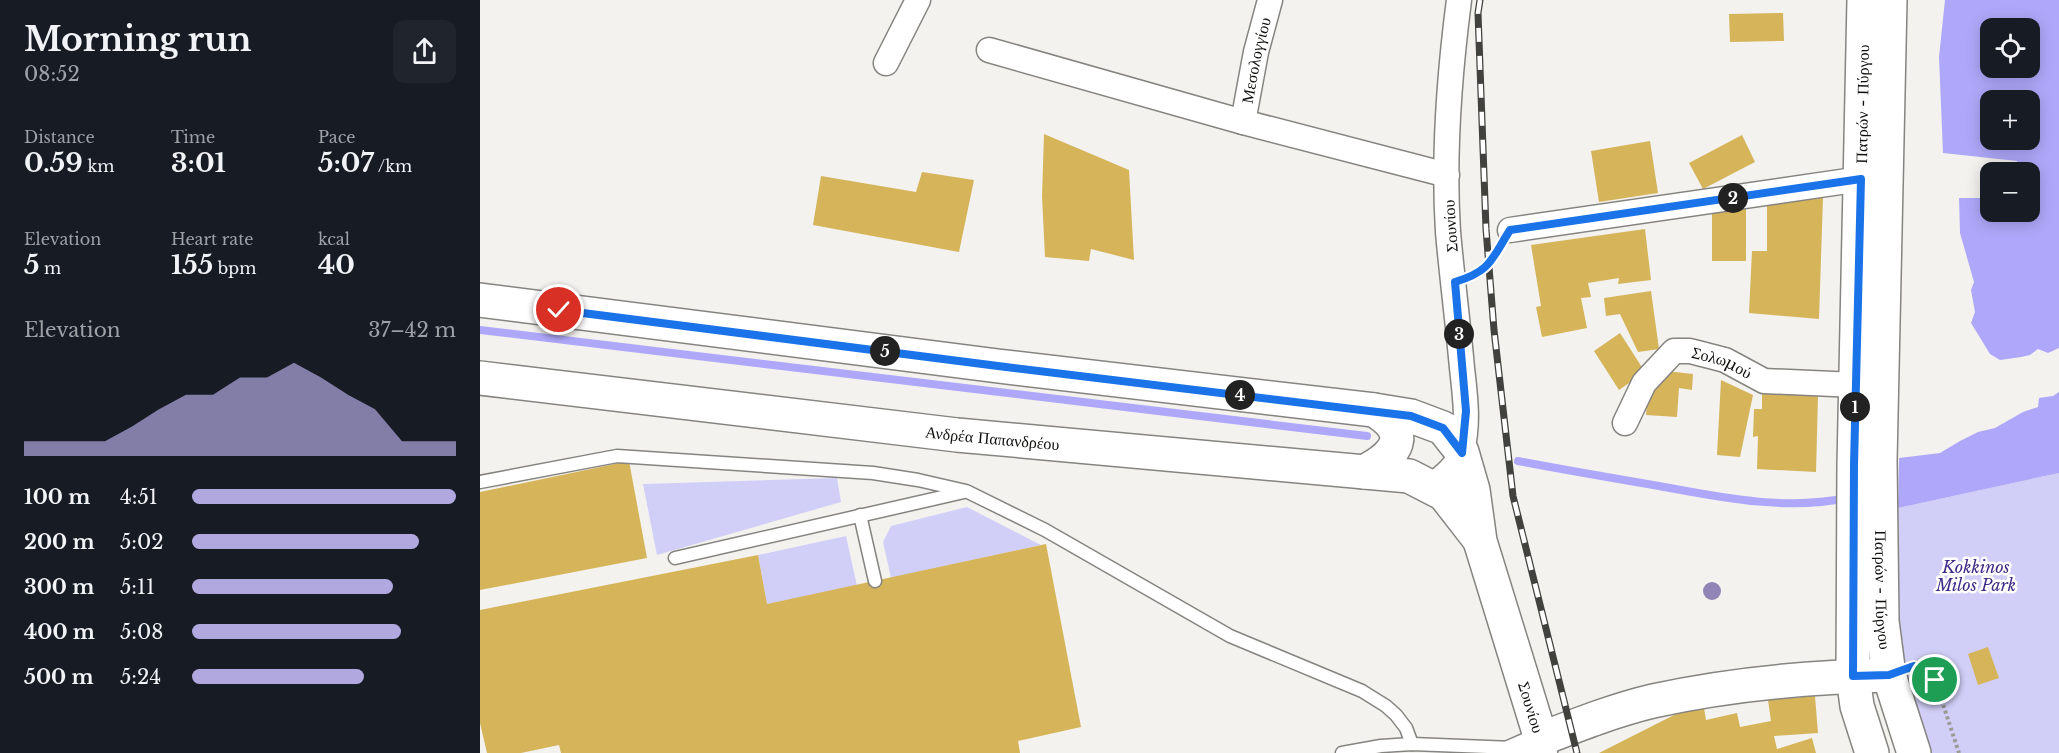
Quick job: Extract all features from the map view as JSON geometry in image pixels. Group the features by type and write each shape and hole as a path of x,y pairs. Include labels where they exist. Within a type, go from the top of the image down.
{"main road":[{"name":"Πατρών - Πύργου","path":"1864,0 1856,385 1867,463"},
{"name":"Πατρών - Πύργου","path":"1872,753 1857,706 1853,676 1867,540 1867,463 1890,0"},
{"path":"480,300 998,366 1374,410 1411,416 1443,428 1462,453"},
{"name":"Ανδρέα Παπανδρέου","path":"480,378 897,429 1408,476 1444,494 1480,541"},
{"path":"1364,472 1381,464 1394,450 1397,441 1396,432 1388,418 1374,410"},
{"name":"Σουνίου","path":"1462,453 1473,490 1480,541 1529,748"},
{"name":"Πατρών - Πύργου","path":"1867,540 1889,675 1914,753"},
{"path":"1529,748 1651,702 1730,686 1889,675"}],"street":[{"path":"886,63 918,0"},
{"name":"Μεσολογγίου","path":"1243,122 1256,51 1270,0"},
{"name":"Σουνίου","path":"1459,0 1448,97 1447,175 1448,231 1455,282 1466,411 1462,453"},
{"path":"989,50 1243,122 1447,175"},
{"path":"1510,230 1861,179"},
{"name":"Σολωμού","path":"1625,423 1644,383 1674,351 1690,351 1725,360 1764,381 1856,385"},
{"path":"1430,487 1454,465 1462,453"}],"lane":[{"path":"480,482 617,456 865,472 918,480 966,491 1045,530 1230,636 1362,691 1396,715 1406,728 1412,744"},
{"path":"675,558 966,491"},
{"path":"860,515 875,581"},
{"path":"1342,753 1381,746 1412,744 1529,748"}],"path":[{"path":"1455,282 1483,271 1510,230"},
{"path":"1889,675 1914,666 1935,680 1959,753"}],"green space":[{"name":"Kokkinos Milos Park","path":"2059,473 2059,753 1928,753 1899,673 1891,577 1898,508"},
{"path":"837,478 841,502 657,555 643,484"},
{"path":"967,507 1041,545 891,578 883,542 891,526"},
{"path":"846,536 857,586 767,604 758,555"}],"shaded area":[{"path":"1945,0 2059,0 2059,348 2048,353 2038,349 2030,355 2000,360 1990,354 1971,323 1975,312 1971,290 1974,282 1960,233 1959,198 1980,198 1980,222 2040,222 2040,162 2017,162 1943,153 1939,57"},
{"path":"2059,392 2059,473 1898,508 1899,458 1940,453 1978,432 1995,428 2023,412 2038,407 2039,398 2053,396"}],"building":[{"path":"1783,13 1784,41 1730,42 1729,14"},
{"path":"1044,134 1129,170 1134,260 1091,249 1089,261 1045,257 1042,196"},
{"path":"1742,135 1755,162 1703,189 1689,163"},
{"path":"1650,141 1658,193 1599,202 1591,151"},
{"path":"922,172 974,180 959,252 813,225 821,176 916,192"},
{"path":"1823,197 1819,319 1749,313 1752,251 1767,251 1767,201"},
{"path":"1712,206 1746,206 1746,261 1712,261"},
{"path":"1645,229 1651,280 1618,284 1619,278 1588,283 1591,297 1581,298 1587,328 1542,337 1536,307 1541,306 1531,245"},
{"path":"1651,291 1659,349 1638,352 1620,314 1606,316 1604,298"},
{"path":"1620,333 1645,372 1619,390 1594,351"},
{"path":"1666,371 1693,374 1692,390 1679,388 1677,417 1646,415 1648,387"},
{"path":"1721,380 1753,395 1740,457 1717,455"},
{"path":"1762,394 1818,395 1816,472 1757,469 1758,436 1753,437 1754,409 1762,409"},
{"path":"629,461 647,558 480,590 480,492"},
{"path":"1046,544 1081,727 1018,741 1020,753 561,753 559,745 521,753 487,753 480,723 480,610 758,555 767,604"},
{"path":"1988,647 1999,678 1978,685 1968,654"},
{"path":"1815,696 1818,733 1774,736 1777,749 1812,738 1816,753 1599,753 1676,714 1704,708 1706,720 1737,713 1740,727 1771,721 1768,700"}],"waterway":[{"path":"480,330 1367,436"},
{"path":"1518,461 1752,501 1800,503 1847,498"}],"railway":[{"path":"1480,0 1478,13 1486,229 1494,330 1513,496 1577,753"}],"route":[{"path":"559,310 998,366 1374,410 1411,416 1443,428 1462,453 1466,411 1455,282 1483,271 1510,230 1861,179 1854,465 1853,676 1889,675 1914,666 1935,680"}]}
